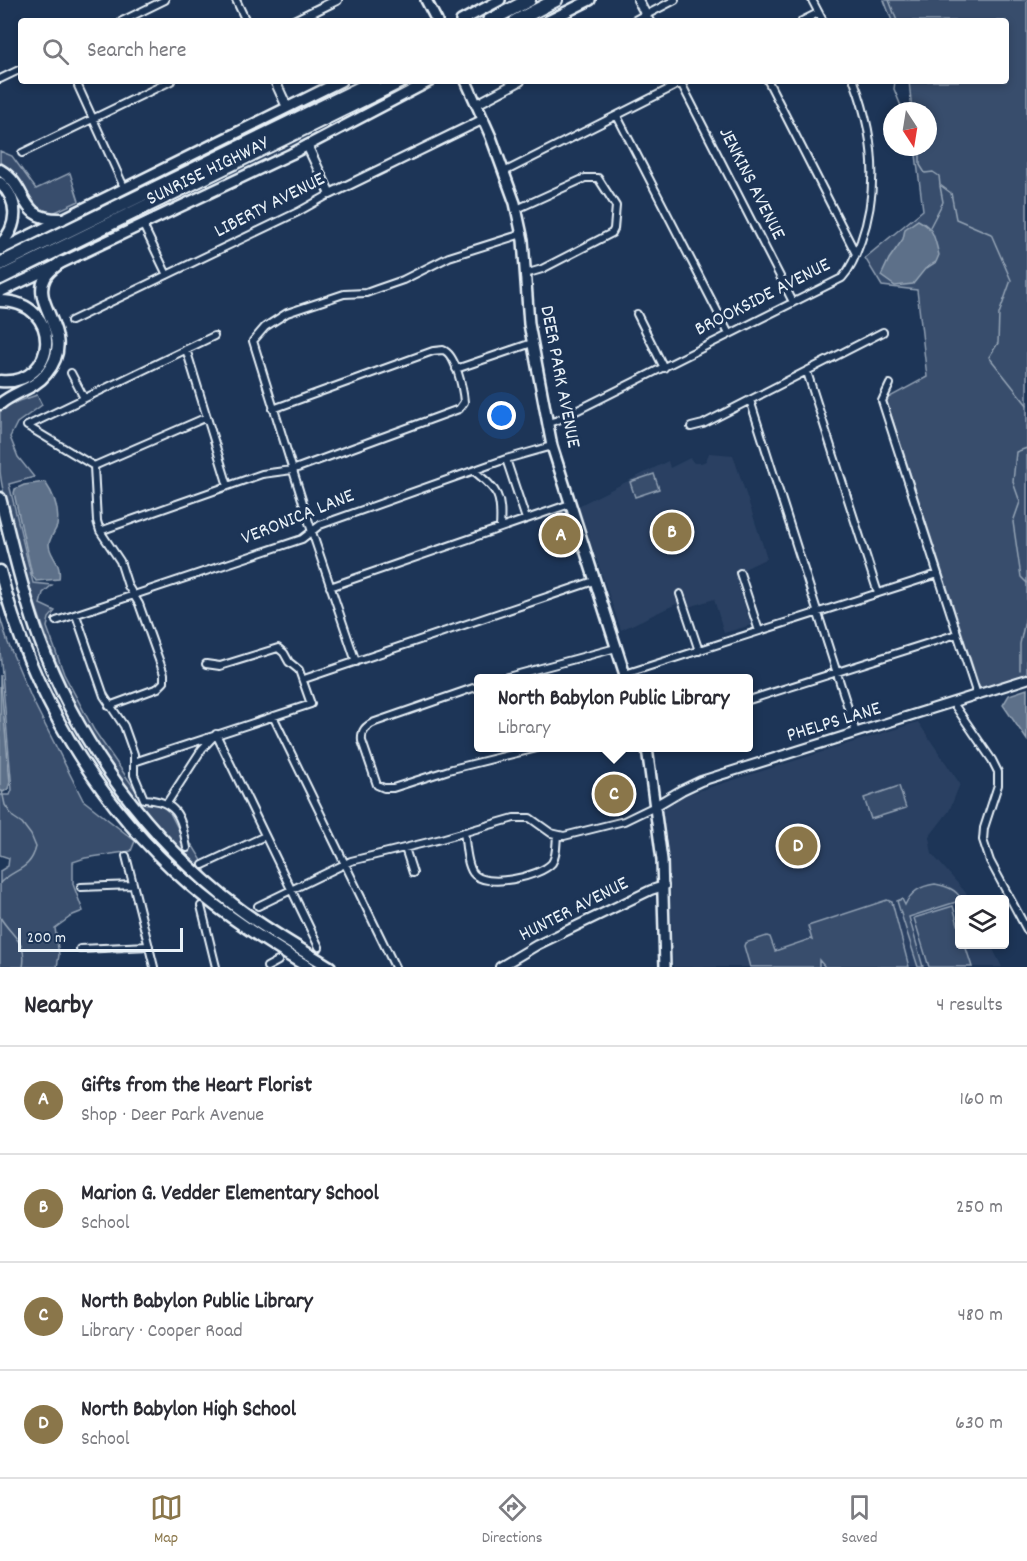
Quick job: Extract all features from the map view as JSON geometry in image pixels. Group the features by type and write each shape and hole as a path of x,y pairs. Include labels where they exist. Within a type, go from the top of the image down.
{"highway":[{"path":"495,18 529,0"},
{"path":"522,18 556,0"},
{"name":"SUNRISE HIGHWAY","path":"0,264 369,84"},
{"name":"SUNRISE HIGHWAY","path":"0,278 395,84"}],"main road":[{"path":"426,0 435,18"},
{"path":"467,18 500,0"},
{"path":"554,18 590,0"},
{"name":"SUNRISE HIGHWAY","path":"0,250 335,84"},
{"name":"SUNRISE HIGHWAY","path":"0,292 307,145 424,84"},
{"name":"DEER PARK AVENUE","path":"467,84 484,119 517,209 522,234 527,312 552,446 624,674"},
{"path":"0,170 13,181 34,213 43,218 62,219"},
{"path":"0,183 11,198 15,216 10,232 0,244"},
{"path":"0,404 38,382 52,364 57,348 57,332 44,300 42,288 48,273 61,262"},
{"path":"0,301 21,304 34,312 44,326 46,343 43,358 33,371 18,380 0,381"},
{"path":"0,498 25,597 42,647 70,709 114,780 157,833 204,879 252,918 330,967"},
{"path":"0,571 19,634 42,690 71,743 105,794 144,840 188,883 254,933 309,967"},
{"path":"647,752 664,886 665,967"}],"street":[{"path":"128,18 165,0"},
{"path":"236,0 245,18"},
{"path":"300,18 337,0"},
{"path":"638,0 648,18 675,0"},
{"path":"812,0 821,18"},
{"path":"808,18 818,13"},
{"path":"0,79 18,70"},
{"path":"22,153 165,84"},
{"path":"276,84 287,107"},
{"path":"477,104 514,84"},
{"path":"504,172 678,84"},
{"name":"JENKINS AVENUE","path":"683,84 793,302"},
{"path":"770,84 856,254"},
{"name":"BROOKSIDE AVENUE","path":"548,423 664,368 842,278 856,254 872,198 873,169 868,128 855,84"},
{"path":"78,86 124,187"},
{"path":"617,116 729,334"},
{"name":"LIBERTY AVENUE","path":"71,321 484,119"},
{"path":"307,145 330,194"},
{"path":"517,209 594,176 601,181 616,206 612,233 542,269 525,274"},
{"path":"143,225 167,275"},
{"path":"356,662 292,470 253,341 264,327 287,313 344,294 366,293 403,280 446,258 522,234"},
{"path":"637,314 664,368"},
{"path":"691,427 703,424 883,332"},
{"path":"94,466 27,426 214,336"},
{"path":"456,369 532,343"},
{"path":"186,349 228,486"},
{"path":"100,531 262,474 292,470 459,409 464,402 456,369 448,354 442,350 433,351 273,409"},
{"path":"807,372 878,593"},
{"path":"71,373 84,398"},
{"path":"890,384 882,400 977,695"},
{"path":"750,400 856,733"},
{"path":"94,466 207,417"},
{"name":"VERONICA LANE","path":"56,621 302,538 320,525 506,459 552,446"},
{"path":"506,459 526,519"},
{"path":"94,466 97,520 100,531 120,561 128,586 139,604 164,682 158,688 109,706"},
{"path":"474,471 494,487 501,508 500,528"},
{"path":"330,587 570,504"},
{"path":"740,573 759,631"},
{"path":"631,674 938,574"},
{"path":"304,679 594,581"},
{"path":"680,594 699,651"},
{"path":"76,615 104,696 124,726 134,754 134,775 144,799 167,803 178,816 187,848"},
{"path":"753,699 957,634"},
{"path":"134,762 311,704 299,670 278,648 220,666 206,664"},
{"path":"519,674 616,648"},
{"name":"PHELPS LANE","path":"655,806 701,782 1027,680"},
{"path":"474,688 375,722 363,729 362,741 374,780 384,789 412,784 452,769 518,752"},
{"path":"953,703 998,772 998,785 984,828 985,851 1027,930"},
{"path":"273,716 395,967"},
{"path":"167,803 202,749 216,734"},
{"path":"216,734 319,947"},
{"path":"258,906 345,864 464,832 524,817 533,820 557,836 618,822 655,806"},
{"path":"464,832 471,868 476,876 486,879 520,878 549,865 554,857 557,836"},
{"path":"203,865 264,836"},
{"path":"405,848 413,873"},
{"path":"126,856 154,967"},
{"path":"81,887 133,885"},
{"name":"HUNTER AVENUE","path":"500,967 546,941 651,890 664,886"},
{"path":"201,906 216,967"},
{"path":"80,949 149,946"},
{"path":"267,967 278,961"}],"shaded area":[{"path":"884,0 1027,0 1027,674 980,689 886,399 927,377 917,290 882,286 865,258 923,210 916,156 937,156 937,102 911,102 909,84 1009,84 1009,18 891,18"},
{"path":"0,151 12,156 36,189 70,173 79,201 53,213 40,210 14,174 0,163"},
{"path":"918,220 931,230 939,255 936,262 925,269 913,284 895,286 881,276 889,259 903,239 905,229"},
{"path":"37,395 42,405 17,423 10,437 18,457 34,477 9,484 33,583 52,585 43,593 40,604 55,611 49,618 47,627 64,674 94,730 141,798 157,802 170,813 182,836 193,846 201,859 205,870 193,863 178,849 137,803 112,770 72,698 41,621 7,507 0,471 0,412 5,406"},
{"path":"709,453 733,455 767,558 736,573 751,625 724,633 714,599 680,610 676,604 621,630 578,506 668,461 670,468 690,458 694,463 701,463 706,461"},
{"path":"654,474 659,489 635,497 630,482"},
{"path":"45,482 54,497 57,508 57,526 49,544 59,568 59,579 36,581 32,575 14,493 15,489 24,485"},
{"path":"0,617 8,643 31,697 83,800 135,841 131,851 73,862 73,884 83,911 55,928 59,955 57,967 0,967 0,871 8,866 9,858 0,855 0,795 10,795 12,790 0,651"},
{"path":"0,675 10,782 8,789 3,792 0,790"},
{"path":"1027,689 1027,740 1003,705 1009,695"},
{"path":"918,722 960,784 949,811 929,837 932,854 967,895 955,895 955,949 993,949 1002,967 673,967 670,884 661,812 676,798"},
{"path":"899,786 906,808 871,819 864,798"},
{"path":"935,884 947,887 958,895 955,895 955,902 909,917 923,967 918,967 897,901 902,899 905,905 917,890"},
{"path":"887,900 892,902 909,967 825,967 819,960 819,967 750,967 745,943 767,936 770,937 775,951 812,940 808,926"},
{"path":"953,906 955,949 966,949 972,967 929,967 914,918"}],"waterway":[{"path":"889,0 896,18"},
{"path":"895,84 894,89 899,102"},
{"path":"920,156 920,165 925,173 933,172 939,176 940,185 951,193 956,219 991,234 1011,280 999,314 998,343 989,357 1027,405"},
{"path":"930,227 943,202 940,186"},
{"path":"1027,448 1016,452 1013,482 1020,502 1013,522 1021,577 1027,583"},
{"path":"1020,670 1020,644 1027,611"},
{"path":"0,883 26,865 36,847 31,835 22,823 13,817 5,805 2,791"},
{"path":"0,917 21,945 24,958 23,967"}],"place":[{"name":"Marion G. Vedder Elementary School","path":"672,532"},
{"name":"Gifts from the Heart Florist","path":"561,535"},
{"name":"North Babylon Public Library","path":"614,794"},
{"name":"North Babylon High School","path":"798,846"}]}
